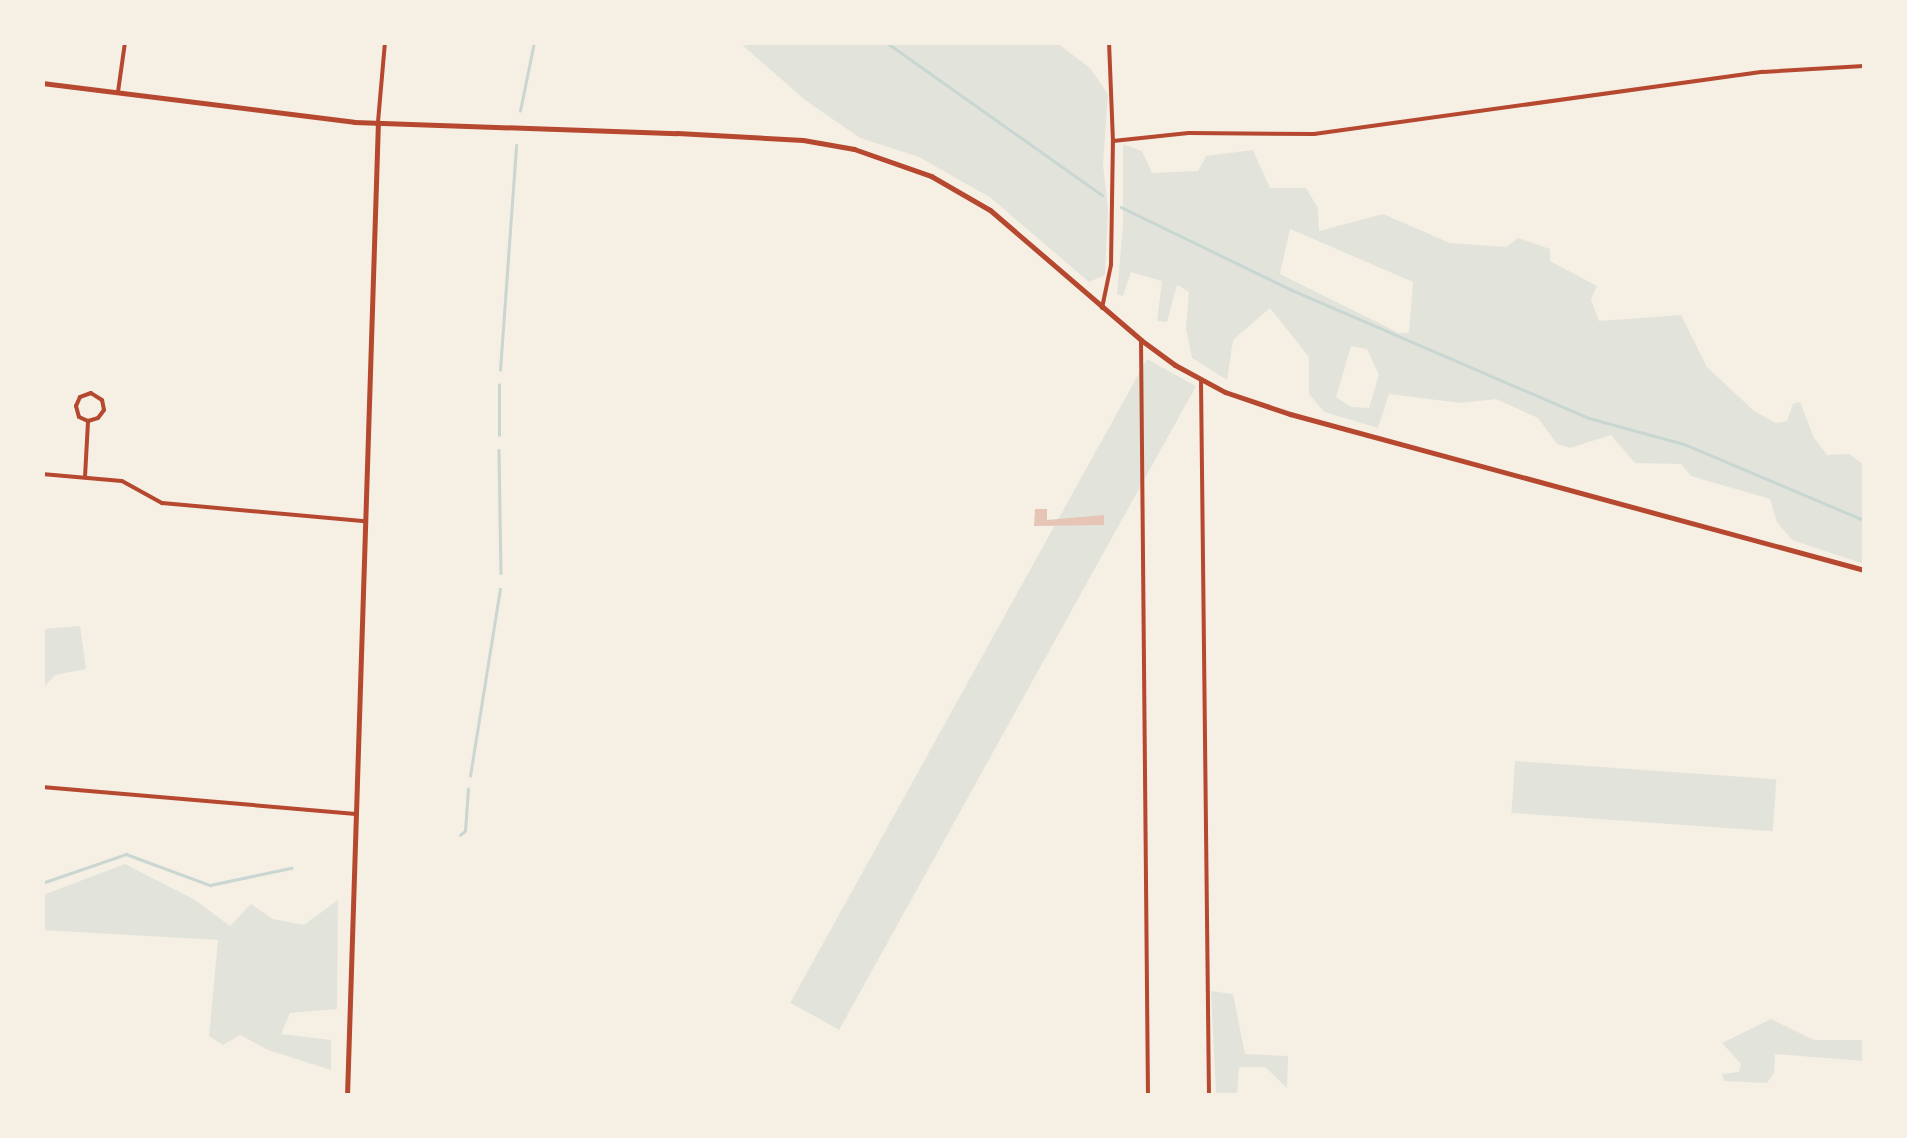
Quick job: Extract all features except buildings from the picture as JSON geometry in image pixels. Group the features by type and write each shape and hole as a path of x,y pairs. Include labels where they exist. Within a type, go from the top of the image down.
{"main road":[{"path":"42,83 378,124 677,133 802,140 854,149 932,176 990,210 1028,239 1101,309 1202,380 1290,414 1864,570"},
{"path":"347,1096 378,124"}],"street":[{"path":"118,92 125,42"},
{"path":"378,124 385,42"},
{"path":"1101,309 1111,265 1114,140 1109,42"},
{"path":"1114,140 1189,134 1314,134 1763,72 1864,66"},
{"path":"1141,340 1148,1096"},
{"path":"1202,380 1209,1096"},
{"path":"89,393 100,398 104,410 98,418 88,421 80,417 76,406 80,397 89,393"},
{"path":"85,477 88,421"},
{"path":"42,474 127,482 162,504 365,521"},
{"path":"42,788 356,814"}],"shaded area":[{"path":"740,43 1057,43 1090,68 1108,94 1103,164 1108,210 1105,275 1089,282 991,198 919,157 860,138 805,100"},
{"path":"1123,144 1142,151 1152,173 1198,171 1206,156 1253,150 1270,188 1306,188 1318,208 1319,231 1383,214 1450,243 1506,247 1518,238 1550,249 1550,261 1597,286 1591,299 1599,321 1681,315 1707,367 1754,411 1776,423 1787,421 1793,404 1800,402 1814,438 1827,455 1849,454 1864,465 1864,564 1792,540 1777,522 1770,499 1691,476 1681,464 1635,463 1611,435 1570,448 1557,444 1538,418 1496,399 1461,403 1389,394 1378,428 1324,412 1309,394 1309,357 1270,308 1233,340 1227,380 1192,358 1186,328 1189,292 1177,285 1167,322 1157,321 1162,281 1131,272 1123,296 1117,294 1123,224","holes":["1290,229 1413,282 1409,333 1399,333 1280,274","1351,346 1367,349 1379,375 1369,408 1351,407 1336,397"]},
{"path":"1147,359 1196,386 839,1030 790,1003"},
{"path":"80,626 86,669 55,675 43,688 43,629"},
{"path":"1515,761 1776,779 1773,831 1511,813"},
{"path":"125,864 195,900 230,926 251,904 273,919 304,925 338,900 337,1009 290,1013 281,1034 331,1040 331,1070 268,1050 240,1035 223,1045 209,1036 218,940 43,930 43,895"},
{"path":"1211,991 1233,994 1245,1054 1288,1056 1287,1088 1265,1067 1239,1067 1237,1095 1216,1095"},
{"path":"1771,1019 1814,1040 1864,1040 1864,1061 1775,1054 1774,1073 1767,1083 1724,1081 1722,1074 1739,1072 1741,1064 1722,1043"}],"waterway":[{"path":"520,111 534,42"},
{"path":"886,42 1102,195"},
{"path":"500,370 516,146"},
{"path":"1121,207 1294,291 1589,418 1684,444 1864,520"},
{"path":"499,385 499,435"},
{"path":"499,450 501,573"},
{"path":"470,776 500,589"},
{"path":"460,835 465,831 468,789"},
{"path":"42,883 126,854 210,885 291,868"}]}
